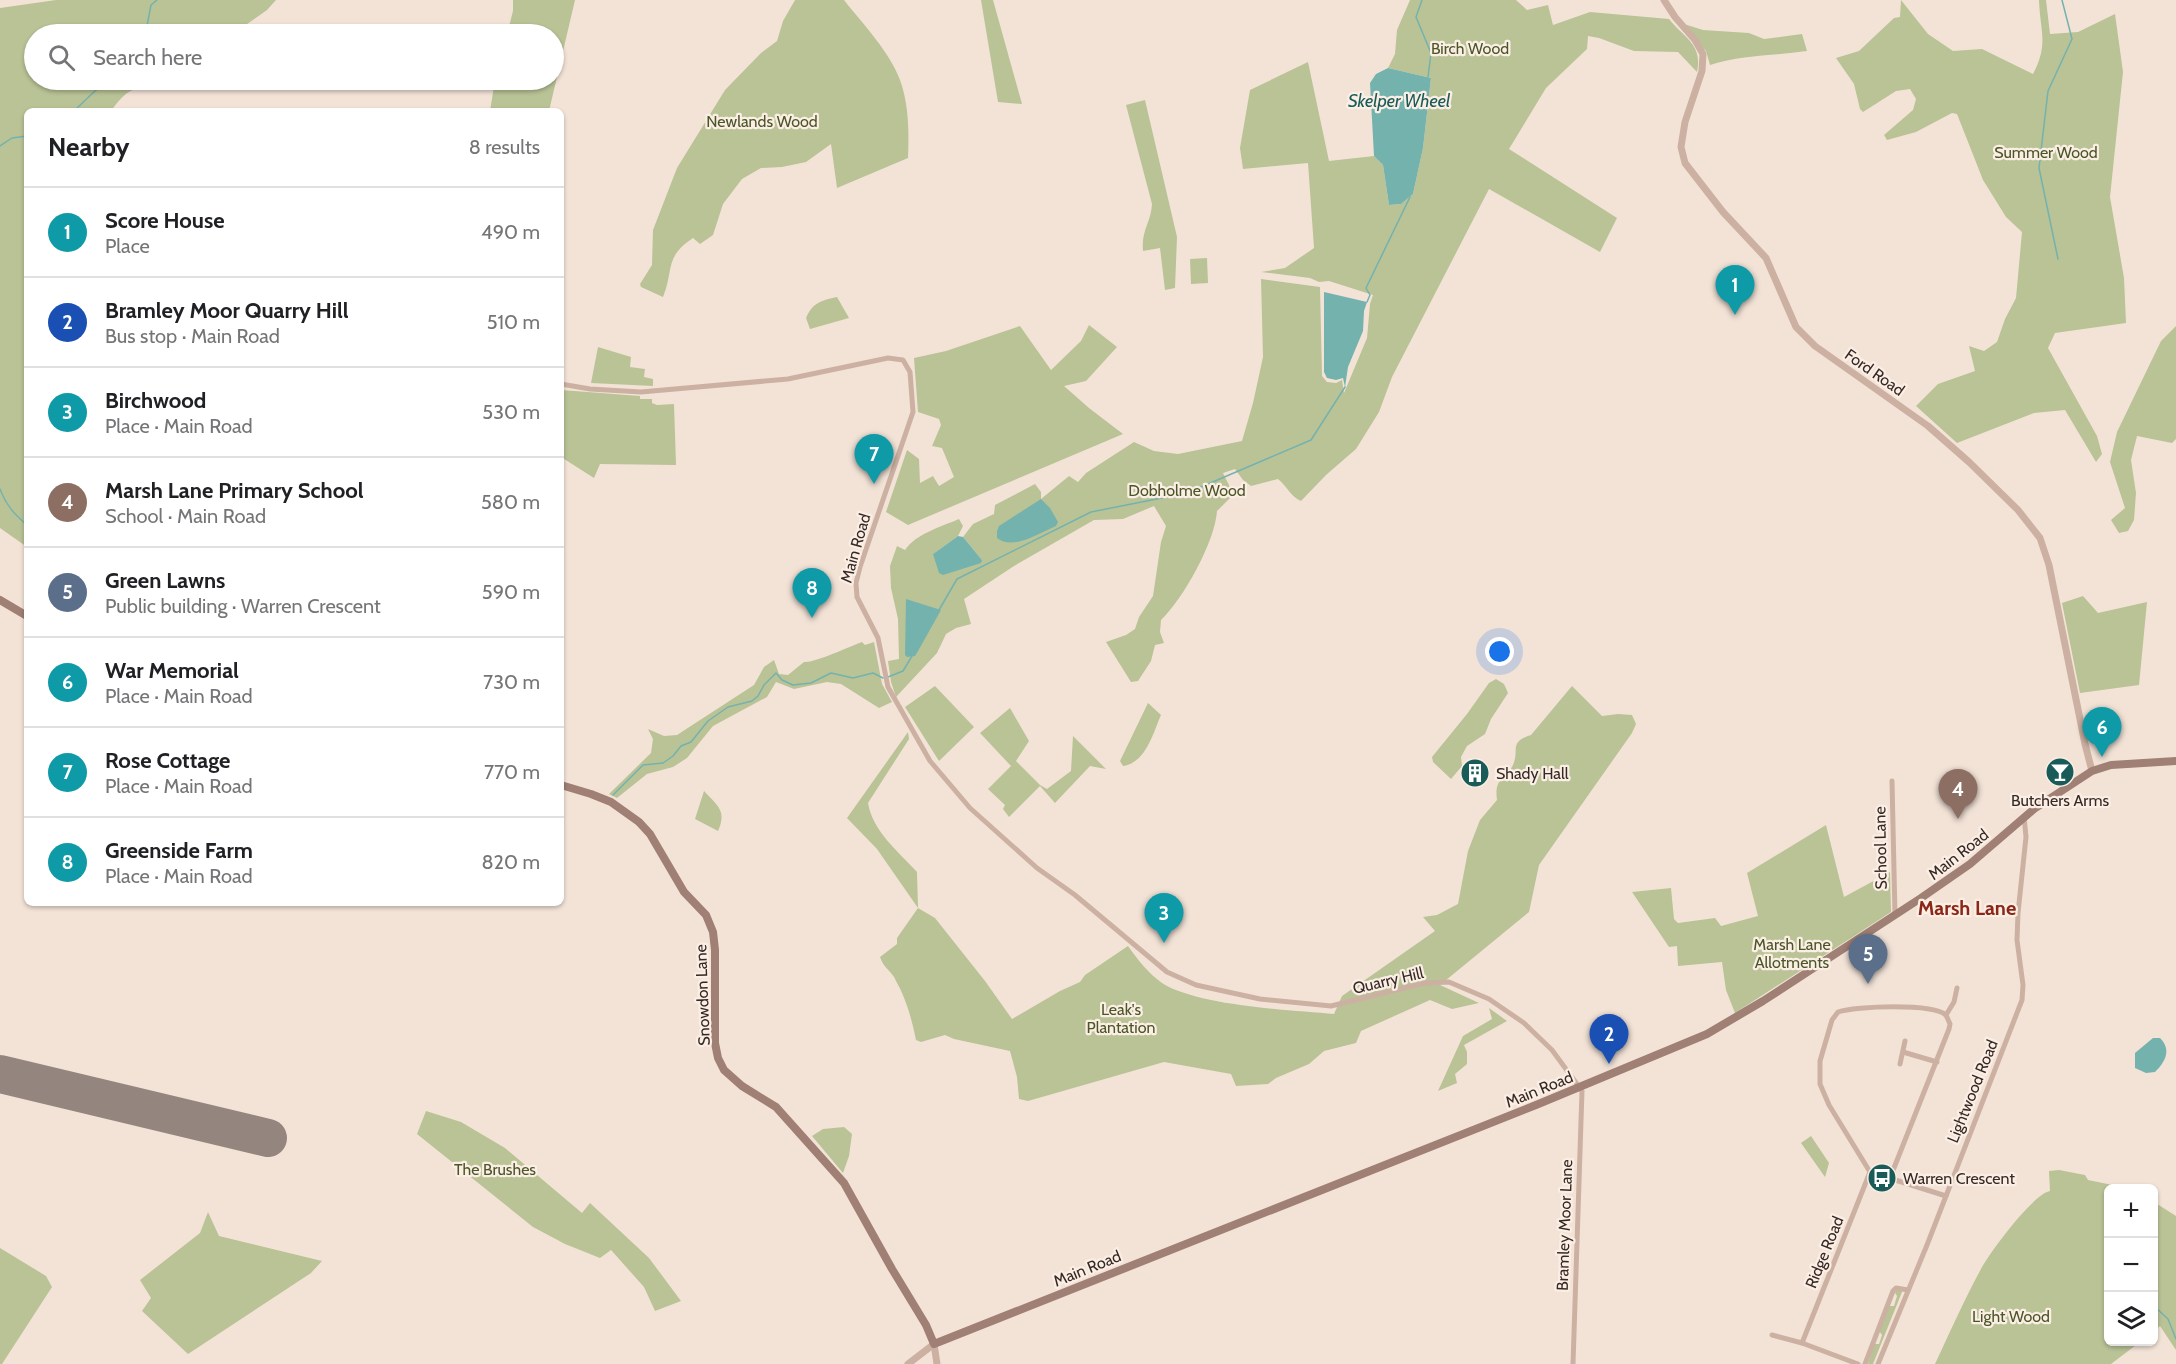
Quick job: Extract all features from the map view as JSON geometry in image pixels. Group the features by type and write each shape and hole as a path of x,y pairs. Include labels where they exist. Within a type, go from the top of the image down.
{"main road":[{"path":"0,600 24,614"},
{"name":"Main Road","path":"934,1344 1580,1087 1727,1023 1970,864 2024,816 2092,771 2111,765 2176,761"},
{"name":"Snowdon Lane","path":"564,786 611,802 639,822 650,834 684,892 706,915 713,932 715,950 715,1043 718,1058 724,1070 742,1086 776,1107 844,1183 926,1325 934,1344"}],"street":[{"name":"Ford Road","path":"1664,0 1703,54 1702,71 1685,122 1681,147 1684,163 1723,212 1766,258 1796,327 1815,346 1941,436 2018,510 2040,538 2049,565 2092,771"},
{"name":"Main Road","path":"564,385 590,389 641,392 788,379 888,358 903,360 910,372 913,412 860,567 856,592 858,602 878,638 886,677 897,704 930,761 970,808 1037,868 1075,894 1167,972"},
{"name":"School Lane","path":"1892,781 1895,915"},
{"name":"Lightwood Road","path":"1878,1364 2022,1000 2023,985 2017,940 2025,837 2024,816"},
{"name":"Quarry Hill","path":"1167,972 1196,986 1260,999 1331,1006 1425,983 1449,982 1489,999 1524,1023 1552,1050 1580,1087"},
{"path":"1946,1015 1958,998 1957,988"},
{"path":"1890,1178 1950,1024 1946,1015 1932,1009 1893,1007 1842,1010 1834,1015 1819,1068 1822,1092 1870,1172 1946,1196"},
{"path":"1900,1064 1905,1041"},
{"path":"1903,1053 1937,1062"},
{"name":"Bramley Moor Lane","path":"1573,1364 1582,1101 1580,1087"},
{"name":"Ridge Road","path":"1802,1343 1870,1172"},
{"path":"1864,1364 1893,1291 1900,1287 1908,1290"},
{"path":"1772,1335 1802,1343 1858,1364"},
{"path":"908,1364 934,1344 937,1364"}],"green space":[{"path":"56,0 276,0 267,10 247,24 24,24 24,90 134,90 123,96 113,108 24,108 24,545 0,528 0,8"},
{"path":"513,0 575,0 564,47 564,24 510,24"},
{"name":"Newlands Wood","path":"795,0 844,0 883,48 903,89 908,119 908,158 837,188 831,144 806,162 761,168 742,179 723,204 713,235 700,244 693,238 678,251 671,264 663,297 641,287 640,284 652,265 653,230 677,168 725,90 761,53 777,41 783,21"},
{"path":"981,0 993,0 1022,104 998,102"},
{"path":"1410,0 1516,0 1527,10 1548,5 1553,25 1590,12 1669,19 1691,42 1697,55 1697,72 1678,52 1634,51 1588,36 1587,49 1546,88 1509,149 1617,218 1600,252 1489,189 1392,377 1379,412 1356,449 1301,501 1278,479 1251,486 1235,469 1223,473 1229,485 1231,497 1217,511 1215,524 1204,554 1188,584 1170,611 1161,620 1160,632 1164,643 1155,645 1151,661 1138,681 1131,682 1106,642 1135,629 1139,617 1153,596 1161,542 1166,526 1154,506 1123,519 1094,520 1014,566 964,599 971,624 956,628 946,634 937,653 896,697 888,661 899,659 898,619 891,588 890,566 897,546 905,550 916,539 959,519 963,526 958,536 933,554 982,560 963,537 973,524 994,514 995,505 1035,484 1041,492 1041,499 1069,476 1078,482 1086,473 1134,442 1154,451 1178,454 1242,441 1263,357 1261,279 1320,287 1322,376 1327,382 1336,383 1342,380 1344,393 1367,338 1373,295 1329,281 1319,282 1310,278 1261,272 1285,268 1314,248 1308,163 1243,169 1240,148 1250,90 1308,62 1329,161 1374,156 1383,165 1389,205 1401,204 1413,194 1423,148 1431,78 1388,68 1395,54 1397,30"},
{"name":"Summer Wood","path":"1901,0 1928,34 1953,51 1982,49 2033,74 2042,46 2039,0 2046,0 2050,34 2078,32 2115,14 2123,72 2110,197 2124,278 2126,323 2055,333 2048,348 2097,436 2102,454 2096,462 2065,410 2034,413 1957,443 1916,406 1938,384 1975,371 1969,346 1984,351 1997,342 2016,298 2022,232 2006,217 1983,180 1957,114 1952,113 1916,132 1887,140 1884,135 1913,110 1916,99 1910,89 1896,91 1863,112 1860,109 1854,84 1836,58 1859,51 1894,18 1900,17"},
{"path":"1684,24 1703,30 1749,33 1764,39 1802,34 1807,51 1746,57 1710,65 1706,51"},
{"path":"493,90 554,90 550,108 490,108"},
{"path":"1145,100 1177,237 1175,288 1165,290 1160,248 1143,251 1143,237 1152,204 1126,105"},
{"path":"1207,258 1208,283 1191,284 1190,259"},
{"path":"837,297 849,318 810,329 806,318 811,309 822,301"},
{"path":"1089,325 1117,347 1086,381 1064,386 1123,434 908,525 886,512 907,450 919,459 920,483 933,476 939,486 954,477 942,448 932,446 941,425 939,419 918,412 914,358 946,351 1020,326 1051,370 1081,341"},
{"path":"2176,326 2176,439 2172,443 2137,436 2131,460 2136,493 2134,520 2128,531 2119,533 2111,520 2125,508 2110,462 2117,432 2161,341"},
{"path":"598,347 631,357 630,367 645,369 644,377 653,379 653,386 591,383"},
{"path":"564,390 640,396 640,399 652,399 652,403 657,405 674,404 676,465 600,464 594,478 564,459"},
{"path":"2083,596 2098,613 2147,602 2139,685 2080,693 2062,603"},
{"path":"862,642 865,645 874,642 882,684 892,702 879,708 841,684 827,682 794,689 776,682 767,697 713,726 687,758 673,767 647,774 617,798 609,794 651,753 653,739 648,729 664,736 677,735 754,685 764,667 774,660 779,674 788,675 804,662"},
{"path":"1496,679 1504,684 1508,693 1491,719 1485,734 1467,746 1461,757 1462,766 1451,779 1433,762 1432,757 1489,683"},
{"path":"935,686 974,727 939,761 905,707"},
{"name":"Leak's Plantation","path":"1572,686 1602,716 1632,715 1636,724 1632,733 1539,865 1529,912 1440,985 1479,1003 1452,1009 1430,1000 1361,1031 1356,1043 1324,1051 1309,1064 1276,1078 1268,1084 1236,1086 1231,1074 1164,1062 1028,1101 1019,1099 1017,1077 1010,1051 945,1035 921,1042 916,1040 903,995 880,957 897,944 897,938 918,908 935,918 1012,1019 1080,982 1085,975 1128,946 1152,975 1178,991 1245,1006 1334,1014 1342,996 1435,931 1423,917 1437,915 1458,904 1468,851 1480,820 1497,800 1497,787 1513,765 1517,744 1531,735"},
{"path":"1148,703 1161,715 1152,738 1138,759 1123,766 1120,761"},
{"path":"1010,708 1029,741 1016,761 1040,785 1047,789 1071,771 1073,736 1106,769 1090,766 1055,803 1040,786 1009,817 1003,809 1005,805 988,789 1011,766 980,733"},
{"path":"908,732 909,739 868,803 881,832 917,872 918,908 877,849 847,818"},
{"path":"704,791 720,809 722,818 718,831 695,819"},
{"name":"Marsh Lane Allotments","path":"1826,825 1844,897 1890,872 1891,912 1735,1013 1726,990 1722,962 1678,966 1677,946 1669,947 1632,892 1671,888 1674,919 1678,923 1715,918 1721,926 1758,916 1747,873"},
{"path":"1489,1008 1507,1021 1464,1045 1467,1052 1467,1064 1455,1074 1457,1083 1438,1091 1463,1036 1492,1019"},
{"name":"The Brushes","path":"426,1111 461,1122 505,1148 582,1213 590,1203 649,1258 681,1301 655,1311 644,1287 611,1250 600,1258 565,1244 533,1227 417,1134"},
{"path":"844,1127 852,1134 849,1156 843,1173 812,1136 823,1129"},
{"path":"1811,1136 1829,1163 1825,1177 1801,1143"},
{"name":"Light Wood","path":"2059,1170 2085,1175 2088,1180 2108,1184 2104,1184 2104,1346 2135,1346 2111,1364 1935,1364 1986,1261 2023,1212 2043,1194 2050,1191 2049,1171"},
{"path":"2158,1205 2176,1216 2176,1350 2160,1326 2158,1328"},
{"path":"208,1212 219,1236 322,1261 311,1273 188,1354 142,1311 151,1298 140,1280 200,1233"},
{"path":"0,1248 46,1276 52,1287 2,1364 0,1364"},
{"path":"1897,1289 1903,1289 1873,1364 1868,1364 1874,1344 1879,1344 1882,1335 1879,1331 1889,1306 1894,1306"}],"water":[{"name":"Skelper Wheel","path":"1388,68 1431,78 1423,148 1413,194 1401,204 1389,205 1383,165 1374,156 1370,83 1376,74"},
{"path":"1324,292 1367,302 1363,331 1348,367 1345,387 1343,378 1336,380 1327,378 1324,372"},
{"path":"1041,499 1050,508 1058,522 1056,526 1018,542 1003,542 997,538 999,526"},
{"path":"958,536 963,537 982,560 981,563 943,575 939,573 933,554"},
{"path":"906,599 941,610 915,656 907,657 905,655"},
{"path":"2153,1038 2160,1038 2164,1042 2166,1056 2155,1072 2146,1073 2135,1068 2135,1053"}],"waterway":[{"path":"147,24 151,5 157,0"},
{"path":"1422,0 1416,17 1431,53 1428,77"},
{"path":"2058,259 2039,168 2048,91 2072,39 2062,0"},
{"path":"77,108 96,90"},
{"path":"0,146 12,138 24,136"},
{"path":"1367,302 1370,295 1366,288 1410,197"},
{"path":"939,610 957,579 1091,512 1187,493 1311,440 1345,387"},
{"path":"0,489 11,509 24,522"},
{"path":"888,677 903,671 912,656"},
{"path":"613,795 643,765 663,763 681,746 691,742 708,721 728,707 752,701 776,673 782,680 793,685 811,683 831,673 853,678 873,673 883,678"},
{"path":"2158,1310 2168,1319 2176,1339"}],"runway":[{"path":"0,1074 268,1138"}],"place":[{"name":"Score House","path":"1735,315"},
{"name":"Rose Cottage","path":"874,484"},
{"name":"Greenside Farm","path":"812,618"},
{"name":"War Memorial","path":"2102,757"},
{"name":"Butchers Arms","path":"2060,772"},
{"name":"Shady Hall","path":"1475,773"},
{"name":"Marsh Lane Primary School","path":"1958,819"},
{"name":"Birchwood","path":"1164,943"},
{"name":"Green Lawns","path":"1868,984"},
{"name":"Bramley Moor Quarry Hill","path":"1609,1064"},
{"name":"Warren Crescent","path":"1882,1178"}],"district":[{"name":"Marsh Lane","path":"1967,908"}],"park label":[{"name":"Birch Wood","path":"1470,48"},
{"name":"Dobholme Wood","path":"1187,490"}]}
